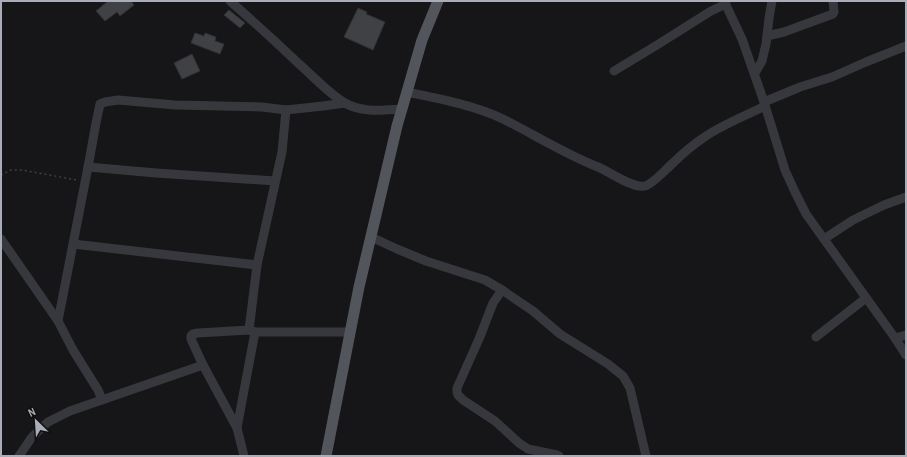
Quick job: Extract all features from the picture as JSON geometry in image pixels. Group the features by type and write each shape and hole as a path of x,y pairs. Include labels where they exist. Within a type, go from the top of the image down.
{"main road":[{"path":"326,456 359,286 397,126 422,40 438,1"}],"street":[{"path":"230,1 329,91 345,103 363,110 381,111 402,109"},
{"path":"754,73 762,61 772,1"},
{"path":"767,36 784,32 833,14 833,1"},
{"path":"614,71 725,2 742,39 765,104 785,170 806,214 906,355"},
{"path":"407,92 461,104 503,119 577,158 603,169 633,185 646,186 691,146 706,135 800,86 832,77 906,46"},
{"path":"58,320 100,104 118,100 175,104 262,107 286,110 345,103"},
{"path":"237,428 252,331 257,265 282,152 286,110"},
{"path":"88,167 275,181"},
{"path":"824,239 853,220 884,205 906,198"},
{"path":"371,236 426,261 485,280 533,311 560,334 608,364 623,376 630,388 646,456"},
{"path":"1,239 58,320 73,350 98,390 102,400"},
{"path":"74,244 257,265"},
{"path":"502,290 493,303 456,392 463,400 495,421 519,443 528,449 560,456"},
{"path":"816,337 866,298"},
{"path":"244,456 237,428 203,365 191,336 198,333 252,331 350,332"},
{"path":"895,338 906,335"},
{"path":"19,456 32,437 48,422 70,411 203,365"}],"path":[{"path":"1,175 11,170 22,170 86,181"}],"building":[{"path":"108,1 131,1 134,5 120,16 117,12 105,21 96,11"},
{"path":"358,8 367,12 366,14 385,22 373,50 344,37"},
{"path":"229,10 245,23 240,28 224,15"},
{"path":"195,33 204,36 205,33 216,37 215,41 224,44 220,54 191,43"},
{"path":"192,54 200,71 182,79 174,63"}]}
